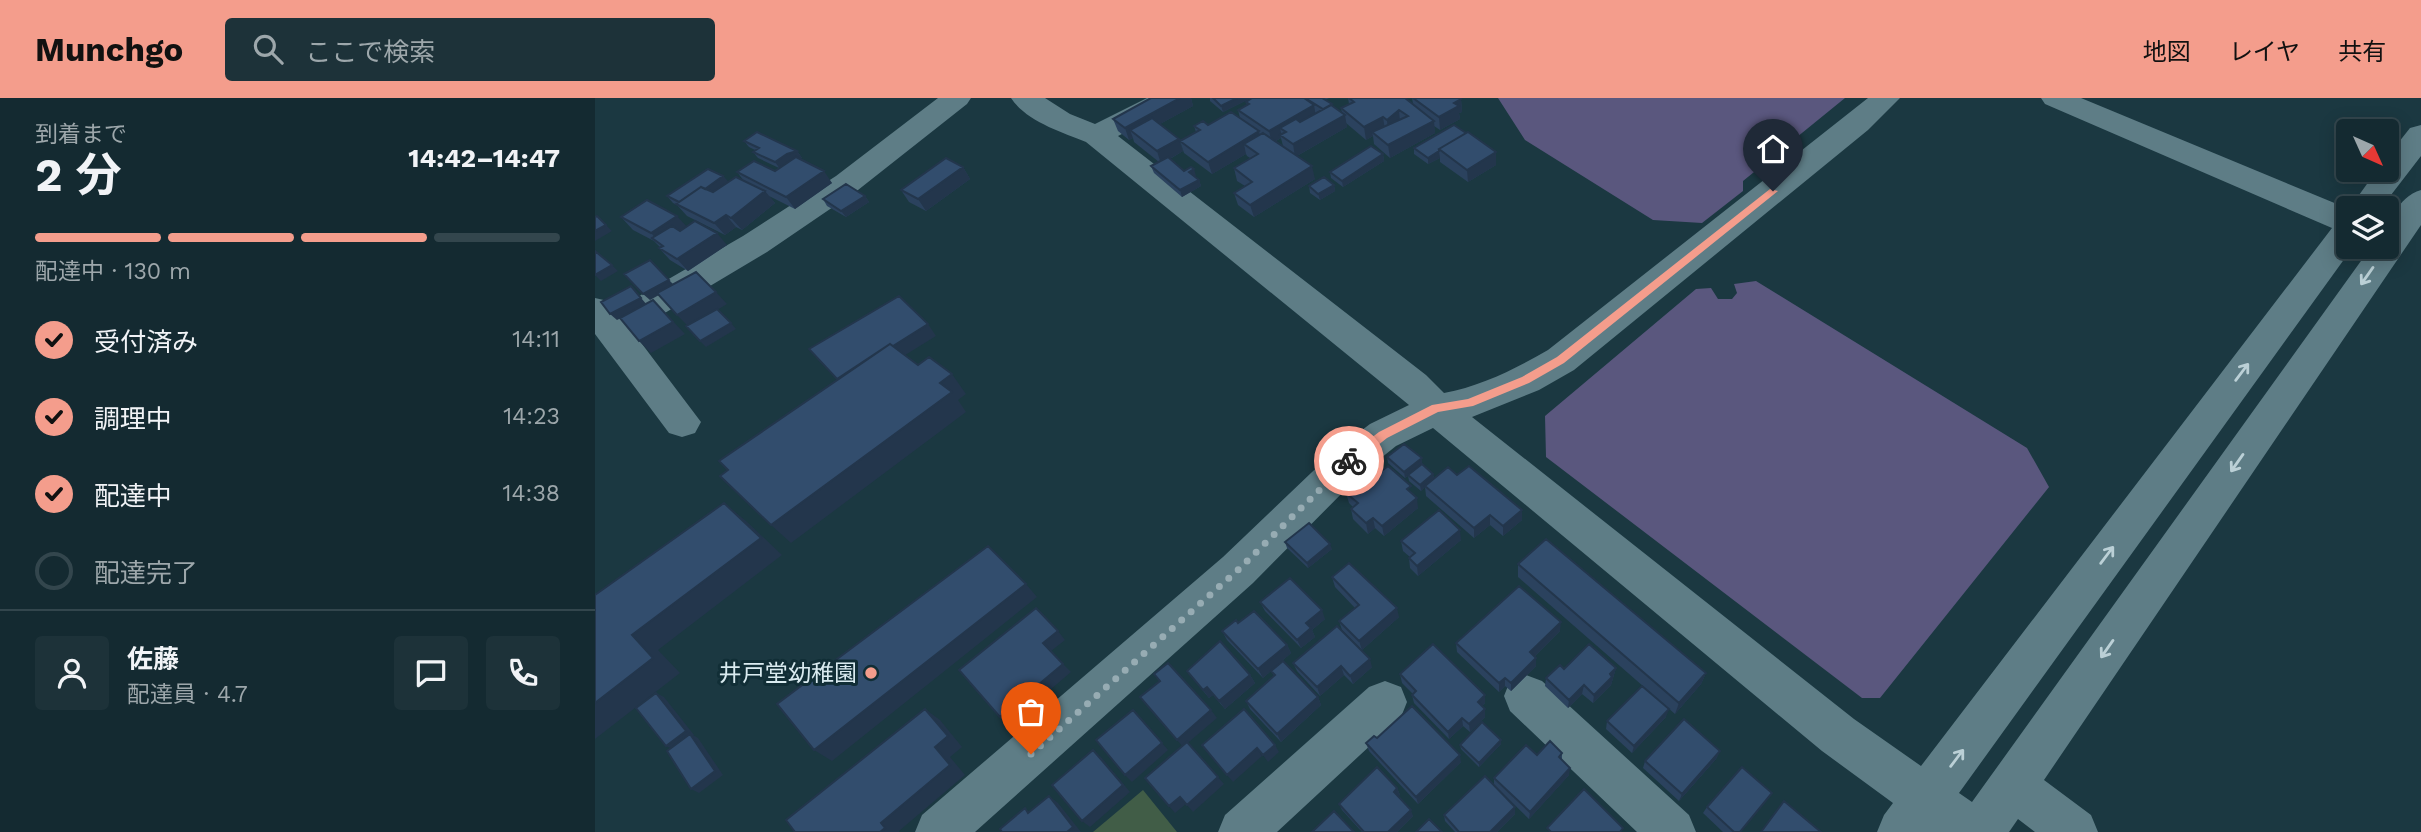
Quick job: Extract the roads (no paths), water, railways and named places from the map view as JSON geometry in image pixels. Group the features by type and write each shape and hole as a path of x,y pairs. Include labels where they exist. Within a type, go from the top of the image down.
{"street":[{"path":"682,422 603,319 755,244 847,183 957,98"},
{"path":"1024,98 1060,121 1097,135 1413,385 1436,408 1838,735 1914,815 1974,832"},
{"path":"1097,135 1170,98"},
{"path":"939,832 1238,570 1347,463 1383,435 1436,408 1469,403 1526,380 1561,360 1886,98"},
{"path":"2056,98 2336,216"},
{"path":"2373,196 2421,135"},
{"path":"1980,832 2400,242 2421,201"},
{"path":"1914,815 2336,247"},
{"path":"1526,696 1672,832"},
{"path":"1242,832 1385,702"},
{"path":"2013,786 2074,832"}],"place":[{"name":"井戸堂幼稚園","path":"871,673"}]}
